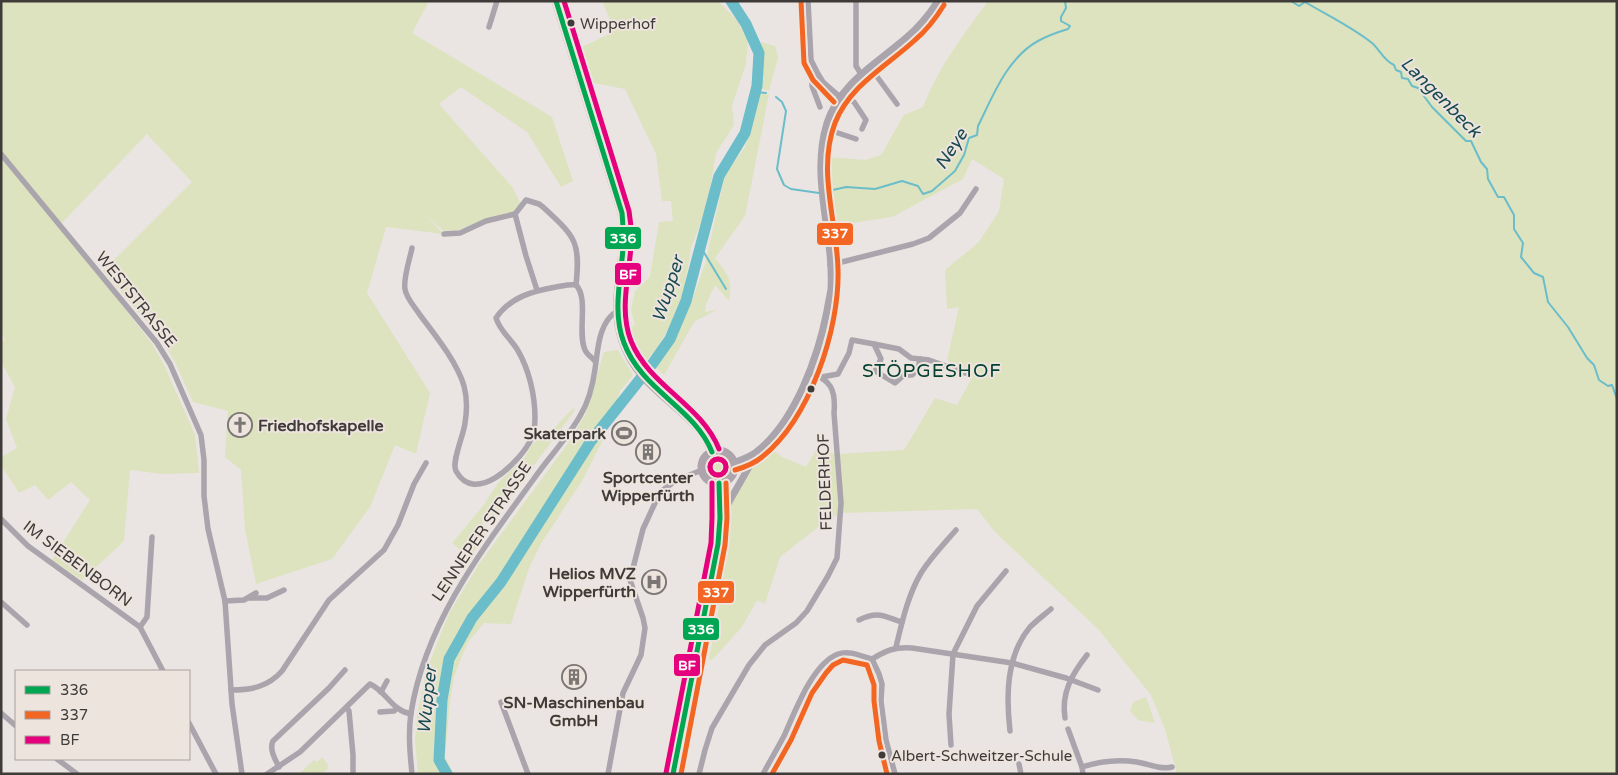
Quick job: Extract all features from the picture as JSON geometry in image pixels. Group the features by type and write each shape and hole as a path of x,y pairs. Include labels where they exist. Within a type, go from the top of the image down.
{"main road":[{"path":"556,1 622,213 625,236 617,296 617,311 620,331 625,346 636,367 656,390 699,429 707,439 712,452"},
{"path":"712,452 725,453 733,462 734,467 731,476 719,483 708,480 702,470 703,461 712,452"},
{"path":"673,774 718,544 720,518 719,483"}],"street":[{"path":"489,26 497,1"},
{"path":"808,1 811,60 818,74 839,96 856,104 866,120 862,129"},
{"path":"856,1 856,66 861,74"},
{"path":"720,518 758,451 783,422 809,373 822,334 831,290 830,265 822,201 821,148 839,96 861,74 919,26 938,1"},
{"path":"870,67 897,104"},
{"path":"818,74 812,81 812,86 820,107"},
{"path":"826,129 856,139"},
{"name":"WESTSTRASSE","path":"1,154 157,343 170,364 201,435 204,460 204,496 208,529 225,601 234,724 242,774"},
{"path":"830,265 913,244 929,238 960,213 976,189"},
{"path":"444,234 460,233 486,221 515,214 526,200 539,204 574,239 577,250 578,269 576,285 581,294 583,342 585,350 595,361"},
{"path":"515,214 537,290"},
{"path":"412,248 404,289 454,364 463,383 466,422 455,461 455,469 464,479 473,484 485,484 493,480 522,454 530,442 536,418 527,369 516,348 498,325 496,318 502,309 537,290 576,285"},
{"name":"LENNEPER STRASSE","path":"412,774 410,714 420,670 445,610 500,524 565,440 581,414 595,369 595,361 604,326 612,314 617,311"},
{"path":"809,373 822,377 838,374 849,353 852,340 899,349 911,358 929,360 968,374"},
{"path":"874,344 881,359 875,371 894,383 904,374 912,374 918,369 920,359"},
{"name":"FELDERHOF","path":"699,774 712,728 749,665 765,646 796,623 815,598 837,558 841,508 834,413 835,400 828,382 822,377"},
{"path":"733,462 758,451"},
{"path":"231,690 262,686 282,671 329,600 384,550 398,526 410,493 426,462"},
{"path":"608,774 623,694 640,655 645,628 630,580 643,529 655,503 666,487 675,481 702,470"},
{"name":"IM SIEBENBORN","path":"1,519 28,546 140,627 162,670"},
{"path":"896,647 902,622 921,573 956,530"},
{"name":"IM SIEBENBORN","path":"140,627 147,617 152,537"},
{"path":"951,746 949,714 953,654 977,606 1006,571"},
{"path":"225,601 267,598 284,590"},
{"path":"249,598 256,593"},
{"path":"1,602 26,625"},
{"path":"1010,731 1008,692 1012,663 1029,628 1051,610"},
{"path":"859,620 877,614 902,622"},
{"path":"763,774 783,737 804,691 826,660 839,654 848,652 872,658 896,647 912,648 1012,663 1070,679 1098,690"},
{"path":"1065,718 1065,693 1070,679 1087,655"},
{"path":"872,658 882,684 881,701 886,740 895,774"},
{"path":"279,767 272,751 271,744 273,741 329,688 345,670"},
{"path":"381,692 387,681"},
{"path":"267,774 300,752 370,684 381,692 399,711 410,714"},
{"path":"501,702 528,774"},
{"path":"347,708 349,711 353,774"},
{"path":"380,712 394,711 397,708"},
{"path":"1,713 15,725"},
{"path":"190,725 216,774"},
{"path":"1068,729 1082,766 1083,774"},
{"path":"58,760 77,774"},
{"path":"1082,766 1105,761 1122,761 1162,768 1172,767"},
{"path":"1019,764 1021,774"}],"green space":[{"path":"1,1 429,1 412,33 552,117 573,181 561,187 527,132 461,87 439,104 513,188 520,203 514,212 485,219 458,230 444,231 425,215 444,234 386,227 367,293 430,393 416,454 395,445 370,507 332,559 256,584 245,529 241,470 225,457 228,411 193,402 175,362 161,338 103,271 192,182 147,134 60,225 153,345 165,367 195,435 199,473 163,474 130,470 124,541 82,580 52,560 90,500 71,482 48,500 35,485 19,493 1,465 1,457 17,448 6,419 15,387 1,362 1,342 5,340 1,331"},
{"path":"602,1 718,1 736,19 748,40 746,64 732,105 734,125 716,153 707,206 691,248 684,290 672,322 657,348 642,365 626,330 635,325 631,310 635,291 650,277 659,222 673,221 671,201 662,201 656,154 625,89 579,80 572,52 607,35 614,29"},
{"path":"986,1 1617,1 1617,774 1177,774 1165,729 1151,695 1099,630 995,532 977,509 841,513 827,520 780,557 765,604 757,600 742,627 712,660 709,659 724,580 719,576 729,508 760,453 768,445 782,457 806,467 816,450 837,454 904,450 935,398 957,405 973,376 947,360 959,307 947,309 945,270 979,242 999,211 1004,179 972,159 963,179 892,217 832,226 828,192 828,157 865,160 881,155 904,115 923,107 935,80 959,41 986,4"},
{"path":"761,42 775,46 778,57 769,91 760,88 763,63"},
{"path":"759,94 769,94 745,216 715,258 730,282 729,301 715,285 706,304 705,312 718,309 694,322 664,375 656,368 681,324 694,295 705,264 725,175 745,147 753,123"},
{"path":"618,350 633,375 620,391 605,436 582,481 542,542 529,568 511,624 484,623 469,641 463,653 454,677 445,757 454,774 418,774 415,740 417,715 426,672 450,612 479,564 569,442 585,415 604,352"},
{"path":"573,408 575,410 495,517 487,515 482,520 487,531 470,558 452,543 483,506 498,483 525,457 533,443 548,435"},
{"path":"717,456 725,459 728,467 725,475 717,478 709,475 706,467 709,459"},
{"path":"1146,697 1155,723 1138,720 1130,711 1133,702"},
{"path":"322,757 328,765 328,769 321,774 299,774 314,760 317,762"}],"waterway":[{"name":"Wupper","path":"447,774 439,760 442,700 449,659 472,618 501,582 591,441 670,339 686,301 719,176 745,133 757,86 759,53 746,24 731,1"},
{"name":"Neye","path":"824,192 846,187 875,189 902,181 918,186 923,194 932,191 955,171 964,155 969,138 977,135 978,126 995,90 1009,67 1027,48 1053,34 1068,29 1070,26 1061,21 1066,8 1065,1"},
{"name":"Langenbeck","path":"1291,1 1299,6 1305,2 1348,26 1372,43 1387,61 1394,65 1396,70 1401,72 1402,78 1408,79 1412,86 1418,88 1432,107 1466,141 1471,141 1481,162 1487,169 1488,179 1498,197 1504,197 1514,215 1514,229 1523,243 1521,257 1534,273 1543,277 1548,302 1568,327 1587,358 1594,365 1599,380 1608,386 1612,385 1617,399"},
{"name":"Neye","path":"755,92 766,93"},
{"name":"Neye","path":"776,97 782,102 786,111 777,169 784,185 791,189 819,193"},
{"path":"700,246 726,289"}],"transit line":[{"name":"336","path":"556,1 622,213 623,244 618,296 618,319 624,343 632,360 643,374 693,423 704,436 712,452"},
{"name":"BF","path":"564,1 629,211 631,242 625,305 627,329 631,341 639,357 650,371 700,419 711,433 719,449"},
{"name":"337","path":"801,1 804,63 813,80 834,102"},
{"name":"337","path":"735,470 750,465 762,457 779,440 794,420 808,396 819,371 827,344 834,318 838,269 828,177 830,141 835,123 850,98 860,87 919,36 931,24 944,5"},
{"name":"337","path":"718,459 724,461 726,467 724,473 718,475 712,473 710,467 712,461 718,459"},
{"name":"BF","path":"718,459 724,461 726,467 724,473 718,475 712,473 710,467 712,461 718,459"},
{"name":"BF","path":"666,773 711,543 712,483"},
{"name":"336","path":"673,774 718,544 720,518 719,483"},
{"name":"337","path":"681,774 725,545 727,518 726,483"},
{"name":"337","path":"772,774 791,740 812,693 833,665 843,660 867,665 874,685 879,741 887,774"}],"place":[{"name":"Wipperhof","path":"571,23"},
{"name":"Friedhofskapelle","path":"240,425"},
{"name":"Skaterpark","path":"624,433"},
{"name":"Sportcenter Wipperfürth","path":"648,452"},
{"name":"Helios MVZ Wipperfürth","path":"654,582"},
{"name":"SN-Maschinenbau GmbH","path":"574,677"},
{"name":"Albert-Schweitzer-Schule","path":"882,755"}],"district":[{"name":"STÖPGESHOF","path":"932,370"}]}
